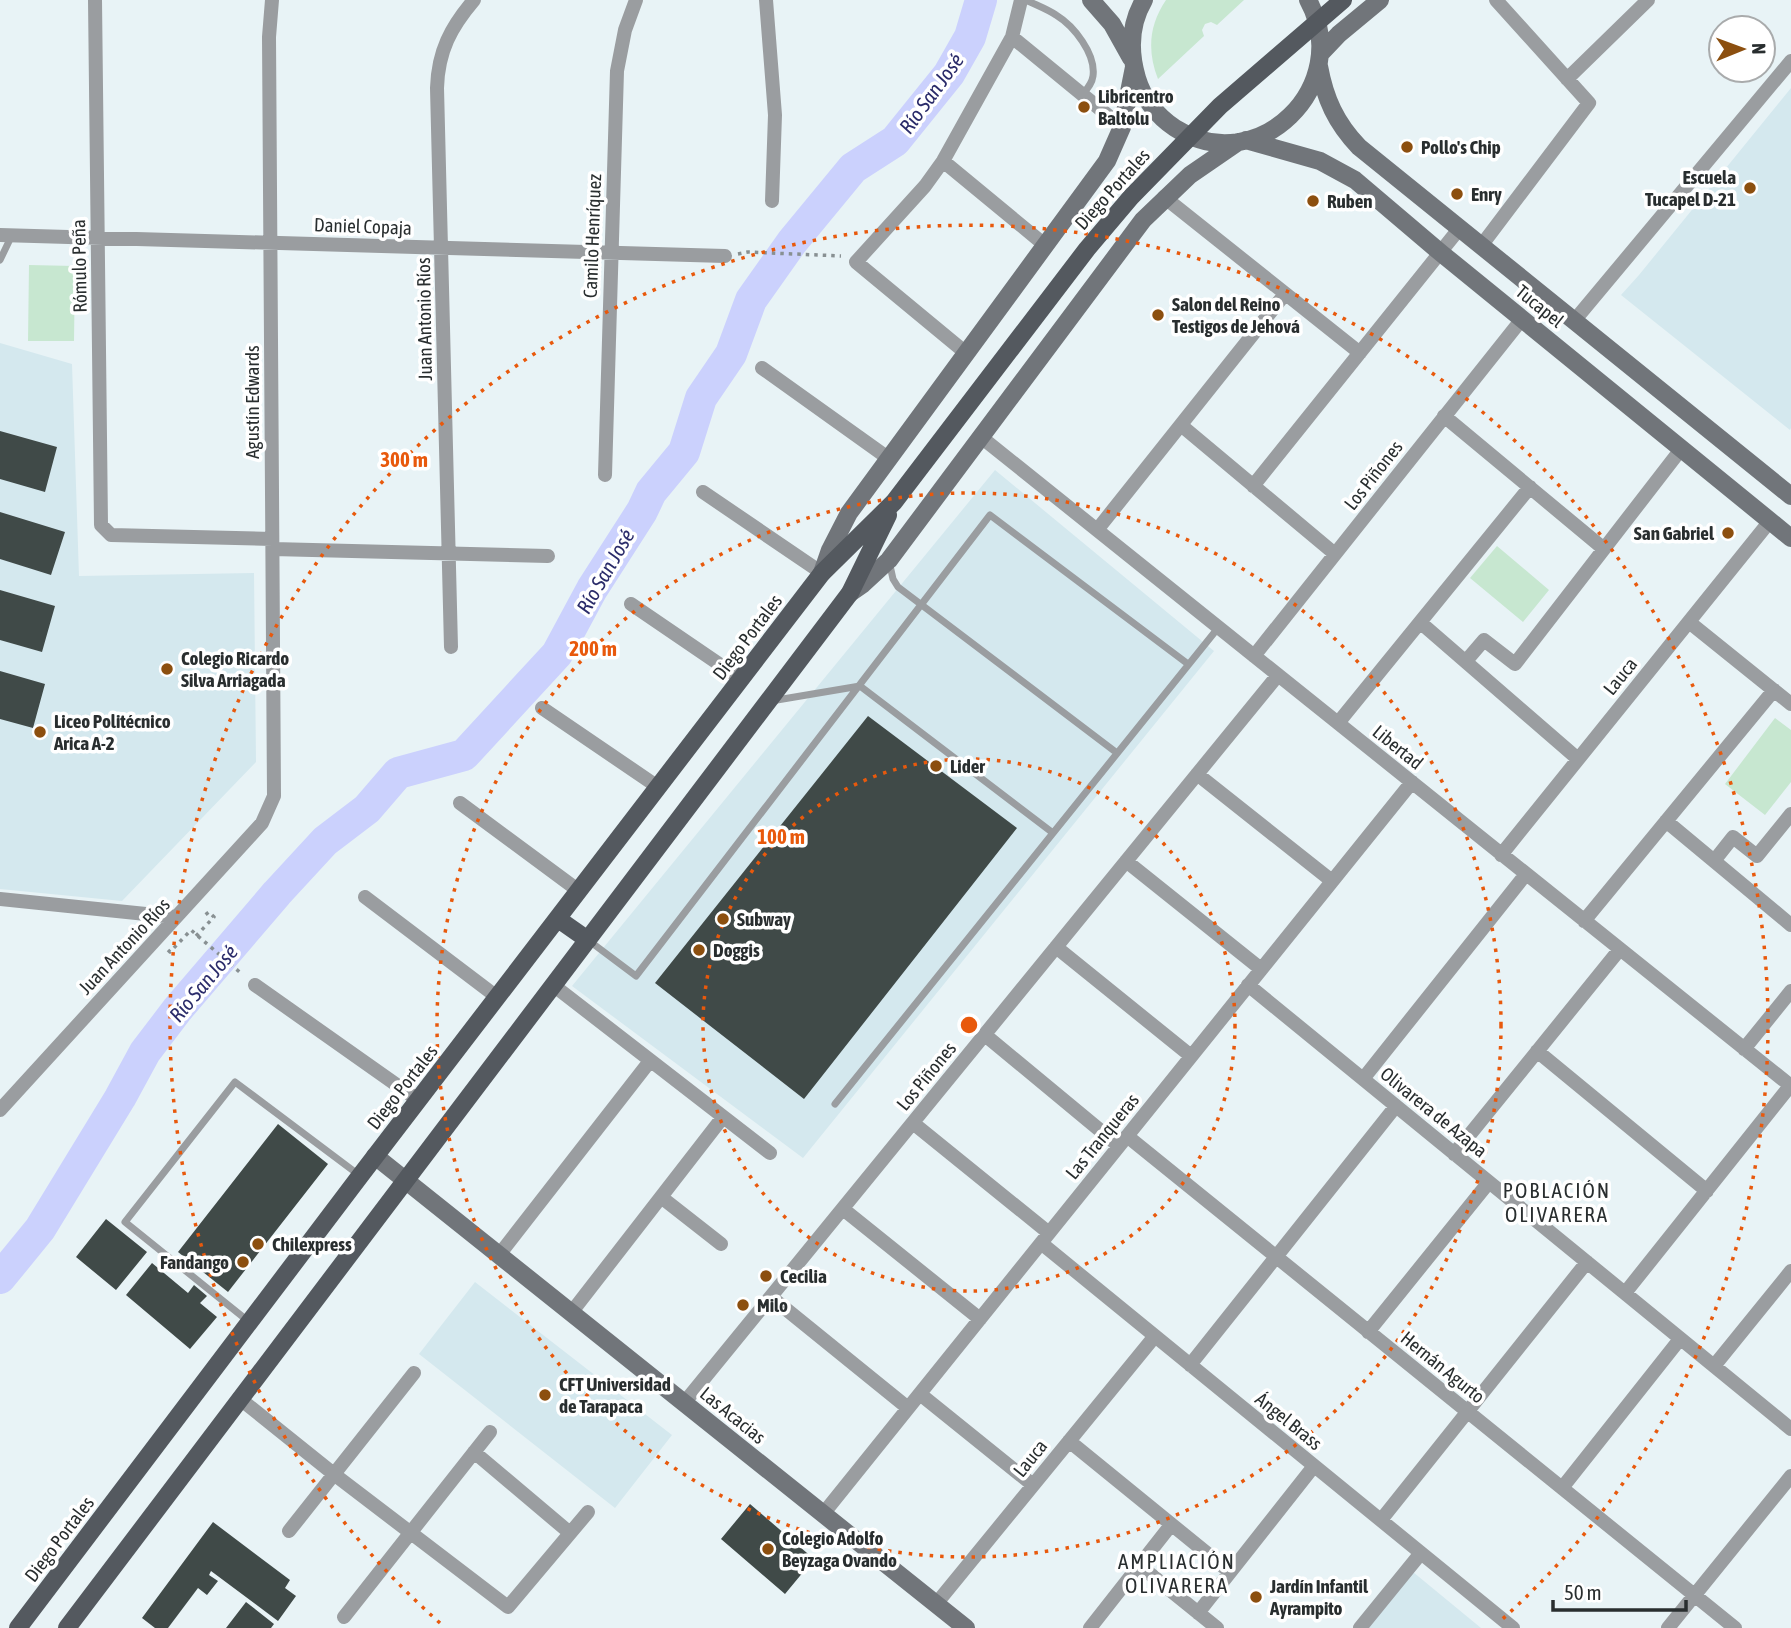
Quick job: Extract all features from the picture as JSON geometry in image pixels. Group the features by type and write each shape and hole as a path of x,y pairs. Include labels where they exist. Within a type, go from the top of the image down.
{"main road":[{"name":"Diego Portales","path":"18,1628 375,1156 822,573 894,502 1087,248 1131,197 1228,99 1343,0"},
{"name":"Diego Portales","path":"67,1628 850,593 894,502"},
{"path":"558,919 588,940"}],"street":[{"name":"Rómulo Peña","path":"95,0 101,525 110,535 272,544"},
{"name":"Agustín Edwards","path":"272,0 269,37 275,786 272,804"},
{"name":"Juan Antonio Ríos","path":"451,648 437,74 446,40 457,20 474,0"},
{"name":"Camilo Henríquez","path":"605,475 617,71 625,30 636,0"},
{"path":"766,0 775,115 772,201"},
{"path":"965,353 856,262 925,186 943,161 1012,37 1023,0"},
{"path":"1091,0 1112,24 1133,64 1145,96 1157,112 1189,135 1218,142 1242,141 1274,130 1290,118 1308,94 1320,55 1339,34 1381,0"},
{"name":"Diego Portales","path":"822,573 838,532 888,458 1093,183 1113,150 1122,127 1133,64 1132,33 1144,0"},
{"name":"Tucapel","path":"1308,0 1318,25 1326,98 1339,124 1349,136 1459,229 1791,496"},
{"path":"1480,246 1590,103 1496,0"},
{"path":"1567,79 1648,0"},
{"path":"1012,37 1122,127"},
{"path":"1574,321 1791,61"},
{"name":"Diego Portales","path":"850,593 889,560 1143,220 1190,175 1242,141"},
{"name":"Tucapel","path":"1242,141 1304,155 1344,172 1791,538"},
{"path":"943,161 1046,246"},
{"path":"1164,197 1360,353"},
{"path":"1253,486 1459,229"},
{"name":"Daniel Copaja","path":"6,235 725,256"},
{"path":"1097,530 1285,294"},
{"name":"Los Piñones","path":"1254,656 1522,318"},
{"path":"762,368 888,458"},
{"path":"1444,416 1604,549"},
{"path":"1182,426 1335,554"},
{"name":"Libertad","path":"981,437 1791,1086"},
{"path":"1466,661 1484,639 1515,664 1682,448"},
{"path":"1338,723 1530,487"},
{"path":"703,492 822,573"},
{"name":"Lauca","path":"1501,855 1770,521"},
{"path":"272,544 548,556"},
{"path":"631,604 741,679"},
{"path":"1689,622 1791,704"},
{"path":"1421,623 1578,759"},
{"name":"Los Piñones","path":"684,1403 1278,675"},
{"path":"1584,921 1774,690"},
{"path":"542,708 658,788"},
{"path":"1197,774 1332,881"},
{"name":"Las Tranqueras","path":"823,1514 1412,782"},
{"path":"460,803 579,891"},
{"name":"Juan Antonio Ríos","path":"2,1106 262,823 272,804"},
{"path":"1714,861 1733,837 1757,856 1791,814"},
{"path":"1666,821 1791,925"},
{"path":"1126,861 1261,969"},
{"path":"1363,1079 1526,874"},
{"path":"365,897 497,997"},
{"path":"0,900 175,917"},
{"path":"1056,947 1191,1056"},
{"path":"1454,1154 1620,949"},
{"path":"255,985 418,1100"},
{"path":"553,985 770,1153"},
{"name":"Olivarera de Azapa","path":"1248,985 1791,1429"},
{"path":"1744,1049 1791,990"},
{"name":"Hernán Agurto","path":"985,1035 1276,1258 1735,1628"},
{"path":"1537,1051 1707,1191"},
{"path":"499,1255 650,1061"},
{"path":"1625,1293 1791,1086"},
{"path":"1190,1365 1396,1106"},
{"path":"571,1313 723,1116"},
{"name":"Ángel Brass","path":"913,1123 1154,1336 1513,1628"},
{"name":"Las Acacias","path":"375,1156 966,1628"},
{"path":"1368,1332 1489,1182"},
{"path":"661,1197 722,1244"},
{"path":"843,1209 980,1319"},
{"path":"1381,1520 1587,1262"},
{"path":"1714,1366 1791,1271"},
{"path":"771,1297 908,1408"},
{"name":"Lauca","path":"936,1604 1154,1336"},
{"path":"1562,1488 1680,1339"},
{"path":"289,1531 414,1373"},
{"path":"920,1394 1033,1485"},
{"path":"239,1398 508,1607 589,1512"},
{"path":"344,1617 490,1432"},
{"path":"1069,1441 1230,1573"},
{"path":"474,1452 570,1532"},
{"path":"1198,1613 1314,1466"},
{"path":"1668,1628 1791,1476"},
{"path":"1090,1628 1171,1525"},
{"path":"1360,1628 1421,1553"},
{"path":"1139,1565 1217,1628"}],"lane":[{"path":"1023,0 1057,15 1067,23 1082,43 1093,70 1091,83 1082,95"},
{"path":"0,260 6,235"},
{"path":"588,940 636,976 990,515 1188,664"},
{"path":"889,560 895,583 1117,753"},
{"path":"835,1104 1218,627"},
{"path":"767,702 860,686 1053,833"},
{"path":"249,1322 125,1222 235,1082 360,1176"}],"path":[{"path":"725,256 748,252 838,255"},
{"path":"190,903 205,915 209,912 214,917 196,936 255,985"}],"shaded area":[{"name":"Escuela Tucapel D-21","path":"1791,88 1791,428 1790,430 1621,295"},
{"path":"0,343 72,364 79,576 254,573 256,762 122,901 0,889"},
{"name":"Lider","path":"995,470 1214,651 803,1158 572,986"},
{"name":"CFT Universidad de Tarapaca","path":"475,1282 672,1435 615,1508 419,1354"},
{"path":"1413,1572 1481,1628 1368,1628"}],"green space":[{"path":"1166,0 1244,0 1217,25 1211,22 1205,24 1202,30 1204,36 1158,79 1152,58 1152,38 1156,19"},
{"path":"29,265 75,266 74,341 28,341"},
{"path":"1497,546 1549,590 1523,622 1470,578"},
{"path":"1775,718 1791,730 1791,782 1765,815 1725,784"}],"building":[{"path":"0,431 57,447 45,492 0,479"},
{"path":"0,512 65,532 51,575 0,559"},
{"path":"0,590 55,606 42,652 0,640"},
{"path":"0,671 45,684 33,728 0,719"},
{"path":"868,716 1017,828 804,1099 655,983"},
{"path":"278,1124 328,1164 228,1292 178,1252"},
{"path":"106,1219 147,1252 116,1290 76,1257"},
{"path":"152,1263 188,1293 194,1285 207,1296 200,1303 217,1317 190,1349 126,1295"},
{"name":"Colegio Adolfo Beyzaga Ovando","path":"750,1504 814,1559 785,1594 721,1539"},
{"path":"213,1522 290,1580 285,1588 296,1596 278,1621 211,1571 209,1575 218,1581 207,1595 198,1588 168,1628 155,1628 142,1618"},
{"path":"246,1602 274,1624 271,1628 226,1628"}],"waterway":[{"name":"Río San José","path":"0,1278 40,1229 145,1052 177,1010 277,893 325,841 367,809 398,773 464,755 557,654 592,589 642,511 651,492 684,452 701,398 731,354 751,300 792,242 853,168 895,141 949,74 970,37 981,0"}],"place":[{"name":"Libricentro Baltolu","path":"1084,107"},
{"name":"Pollo's Chip","path":"1407,147"},
{"name":"Escuela Tucapel D-21","path":"1750,188"},
{"name":"Enry","path":"1457,194"},
{"name":"Ruben","path":"1313,201"},
{"name":"Salon del Reino Testigos de Jehová","path":"1158,315"},
{"name":"San Gabriel","path":"1728,533"},
{"name":"Colegio Ricardo Silva Arriagada","path":"167,669"},
{"name":"Liceo Politécnico Arica A-2","path":"40,732"},
{"name":"Lider","path":"936,766"},
{"name":"Subway","path":"723,919"},
{"name":"Doggis","path":"699,950"},
{"name":"Chilexpress","path":"258,1244"},
{"name":"Fandango","path":"243,1262"},
{"name":"Cecilia","path":"766,1276"},
{"name":"Milo","path":"743,1305"},
{"name":"CFT Universidad de Tarapaca","path":"545,1395"},
{"name":"Colegio Adolfo Beyzaga Ovando","path":"768,1549"},
{"name":"Jardín Infantil Ayrampito","path":"1256,1597"}],"district":[{"name":"POBLACIÓN OLIVARERA","path":"1557,1202"},
{"name":"AMPLIACIÓN OLIVARERA","path":"1177,1573"}]}
